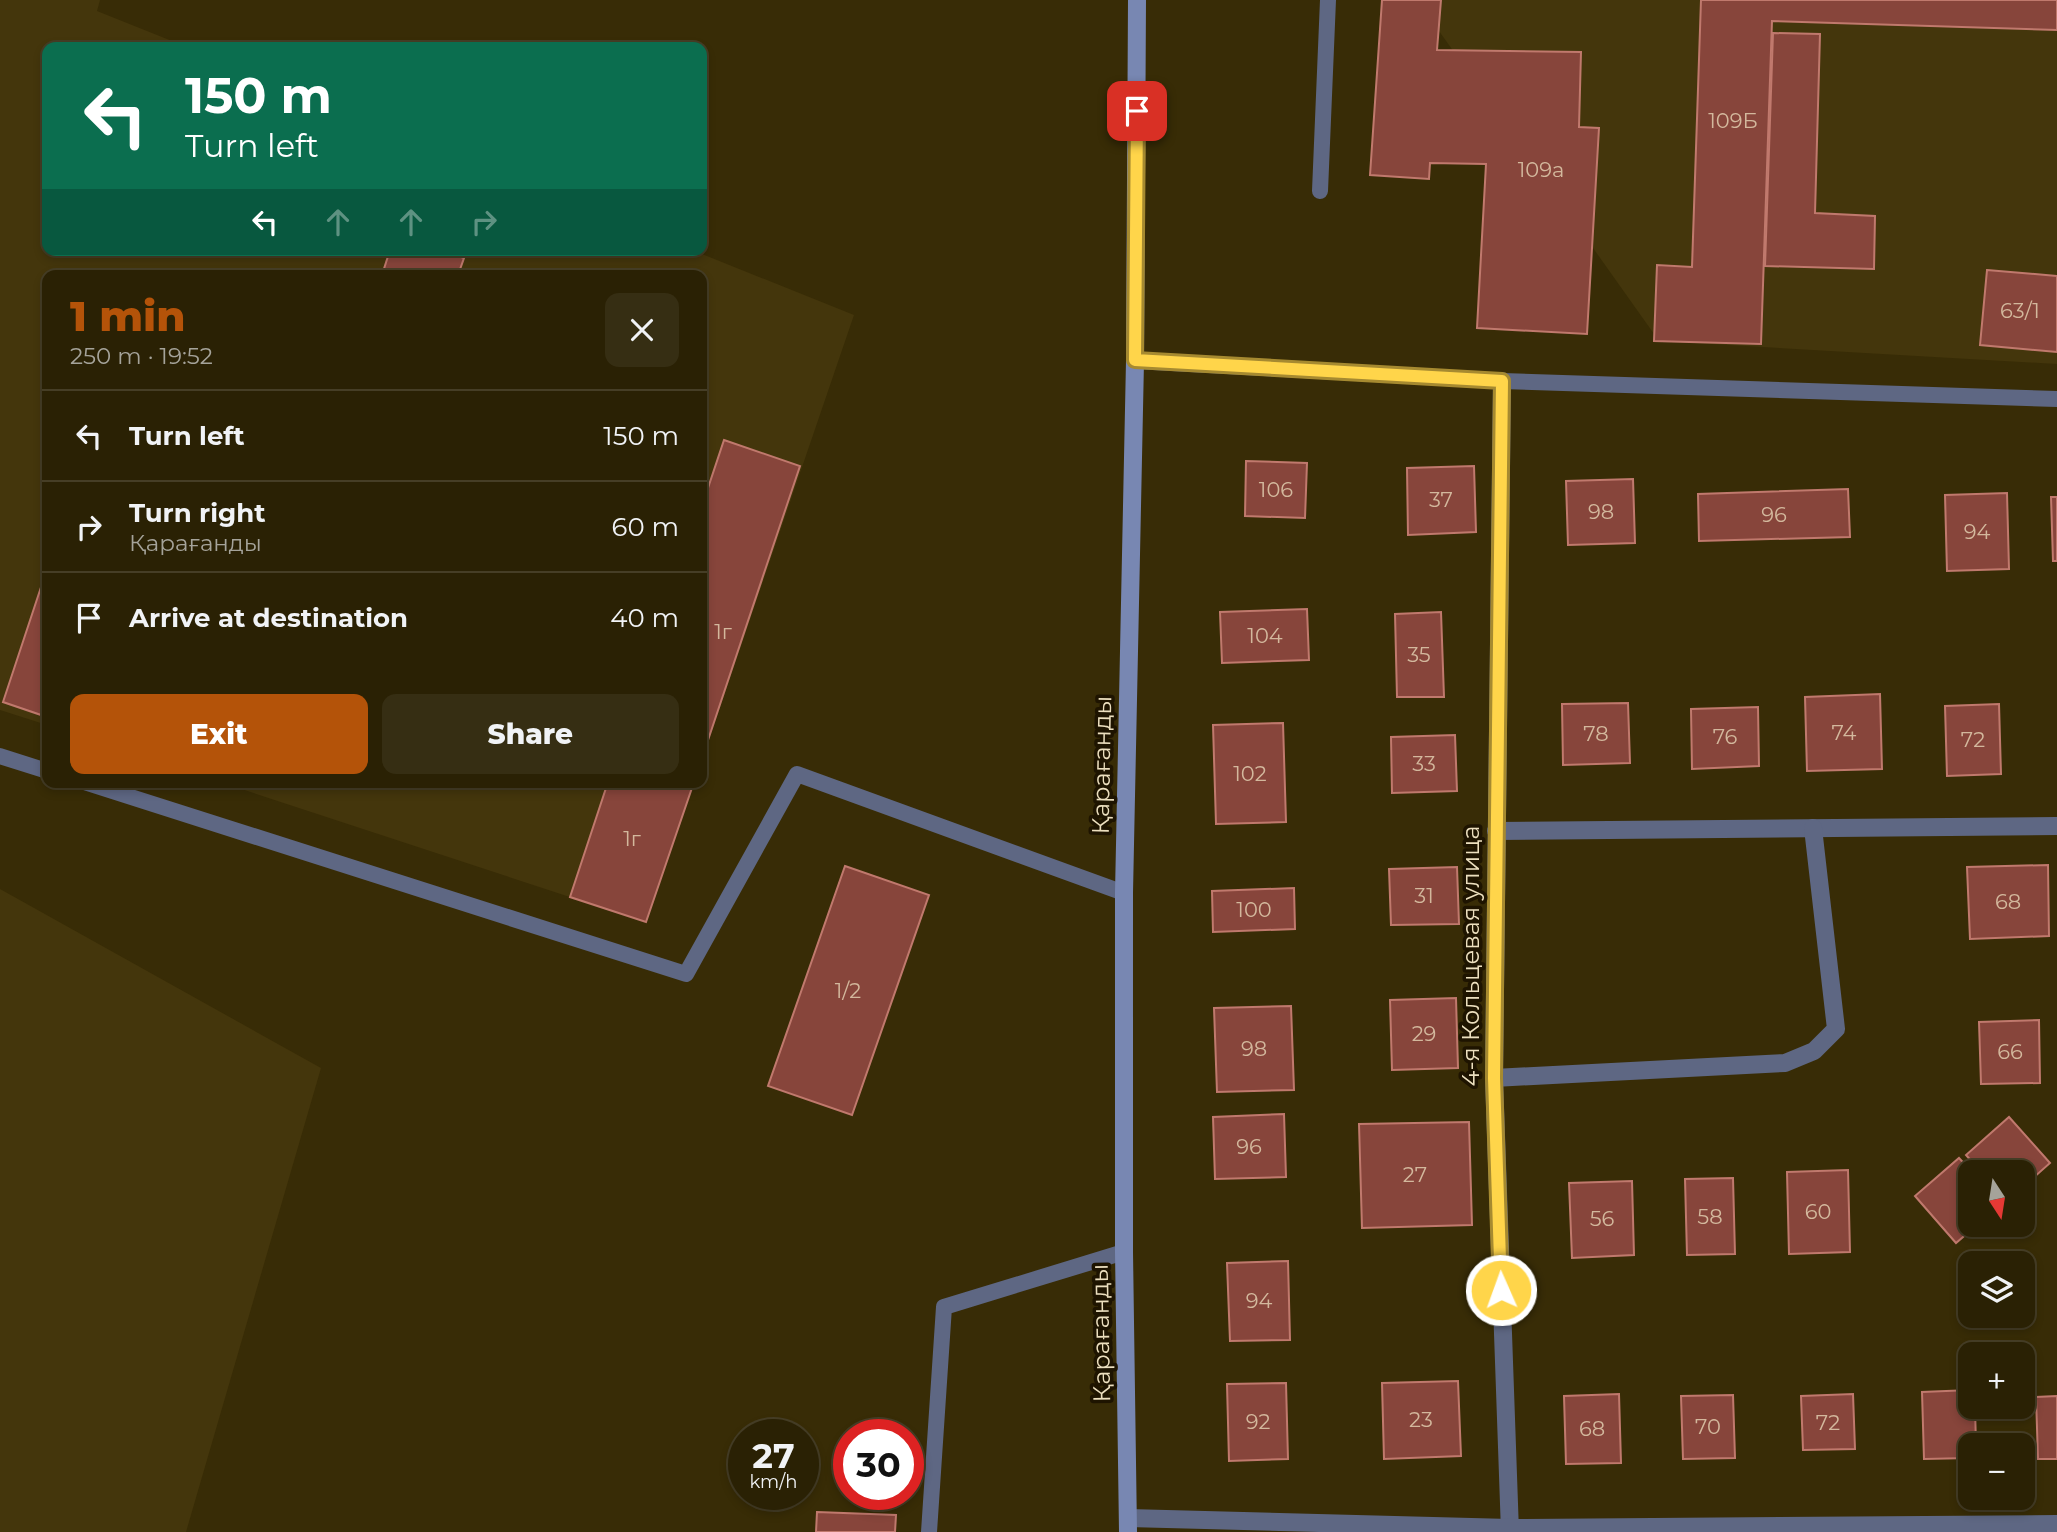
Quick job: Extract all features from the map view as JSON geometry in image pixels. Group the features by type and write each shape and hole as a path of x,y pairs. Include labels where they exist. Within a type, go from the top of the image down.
{"main road":[{"name":"Қарағанды","path":"1128,1525 1124,1252 1124,893 1135,360 1137,0"}],"street":[{"name":"4-я Кольцевая улица","path":"1502,381 1494,1078 1510,1530"},
{"path":"1496,831 2057,826"},
{"path":"1494,1078 1785,1063 1814,1051 1836,1029 1813,828"},
{"path":"1128,1525 1510,1530 2057,1524"}],"lane":[{"path":"1320,191 1328,0"},
{"path":"1135,360 1502,381 2057,399"},
{"path":"0,756 42,769"},
{"path":"102,788 685,974 797,774 1124,893"},
{"path":"929,1532 944,1307 1124,1252"}],"shaded area":[{"path":"0,0 100,0 97,11 174,42 42,42 42,256 707,256 854,315 707,745 707,270 42,270 42,723 0,710"},
{"path":"1417,0 2057,0 2057,364 1659,341"},
{"path":"238,788 692,788 646,922"},
{"path":"0,889 321,1068 186,1532 0,1532"}],"building":[{"path":"1382,0 1441,0 1437,50 1581,52 1579,127 1599,128 1587,334 1477,328 1486,164 1430,163 1429,179 1370,175"},
{"path":"1701,0 2057,0 2057,30 1772,21 1761,344 1654,341 1657,265 1692,267"},
{"path":"1773,33 1820,34 1815,213 1875,216 1874,269 1765,266"},
{"path":"388,256 464,258 460,270 384,270"},
{"path":"1987,270 2057,276 2057,352 1980,345"},
{"path":"724,440 800,466 707,743 707,491"},
{"path":"1246,461 1307,463 1305,518 1245,516"},
{"path":"1474,466 1476,532 1408,535 1407,468"},
{"path":"1633,479 1635,543 1568,545 1566,481"},
{"path":"1848,489 1850,537 1699,541 1698,494"},
{"path":"2007,493 2009,569 1947,571 1945,495"},
{"path":"2051,497 2057,497 2057,561 2053,561"},
{"path":"42,584 42,715 3,702"},
{"path":"1307,609 1309,660 1222,663 1220,612"},
{"path":"1441,612 1444,697 1397,697 1395,614"},
{"path":"1880,694 1882,769 1807,771 1805,697"},
{"path":"1628,703 1630,763 1563,765 1562,704"},
{"path":"1999,704 2001,774 1947,776 1945,706"},
{"path":"1758,707 1759,766 1692,769 1691,709"},
{"path":"1283,723 1286,822 1216,824 1213,725"},
{"path":"1455,735 1457,791 1392,793 1391,737"},
{"path":"606,788 692,788 646,922 570,897"},
{"path":"2048,865 2049,936 1970,939 1967,867"},
{"path":"845,866 929,895 852,1115 768,1086"},
{"path":"1457,867 1459,924 1391,925 1389,869"},
{"path":"1294,888 1295,929 1213,932 1212,891"},
{"path":"1456,998 1458,1068 1392,1070 1390,1000"},
{"path":"1291,1006 1294,1090 1217,1092 1214,1008"},
{"path":"2039,1020 2040,1083 1981,1084 1979,1022"},
{"path":"1284,1114 1286,1177 1215,1179 1213,1117"},
{"path":"2009,1117 2050,1163 2035,1176 2035,1160 1970,1160 1966,1155"},
{"path":"1469,1122 1472,1225 1362,1228 1359,1124"},
{"path":"1959,1158 1958,1237 1963,1237 1956,1243 1915,1196"},
{"path":"1848,1170 1850,1252 1789,1254 1787,1172"},
{"path":"1733,1178 1735,1254 1687,1255 1685,1179"},
{"path":"1632,1181 1634,1255 1572,1258 1569,1183"},
{"path":"1288,1261 1290,1340 1230,1341 1227,1263"},
{"path":"1458,1381 1461,1456 1384,1459 1382,1383"},
{"path":"1286,1383 1288,1459 1229,1461 1227,1384"},
{"path":"1958,1390 1958,1419 1975,1419 1976,1433 1958,1433 1958,1458 1924,1459 1922,1392"},
{"path":"1619,1394 1621,1463 1566,1464 1564,1396"},
{"path":"1853,1394 1855,1449 1803,1450 1801,1396"},
{"path":"1733,1395 1735,1458 1683,1459 1681,1396"},
{"path":"2057,1396 2057,1459 2038,1459 2036,1397"},
{"path":"817,1512 896,1515 895,1532 816,1532"}],"route":[{"path":"1137,111 1135,360 1502,381 1494,1078 1501,1290"}]}
